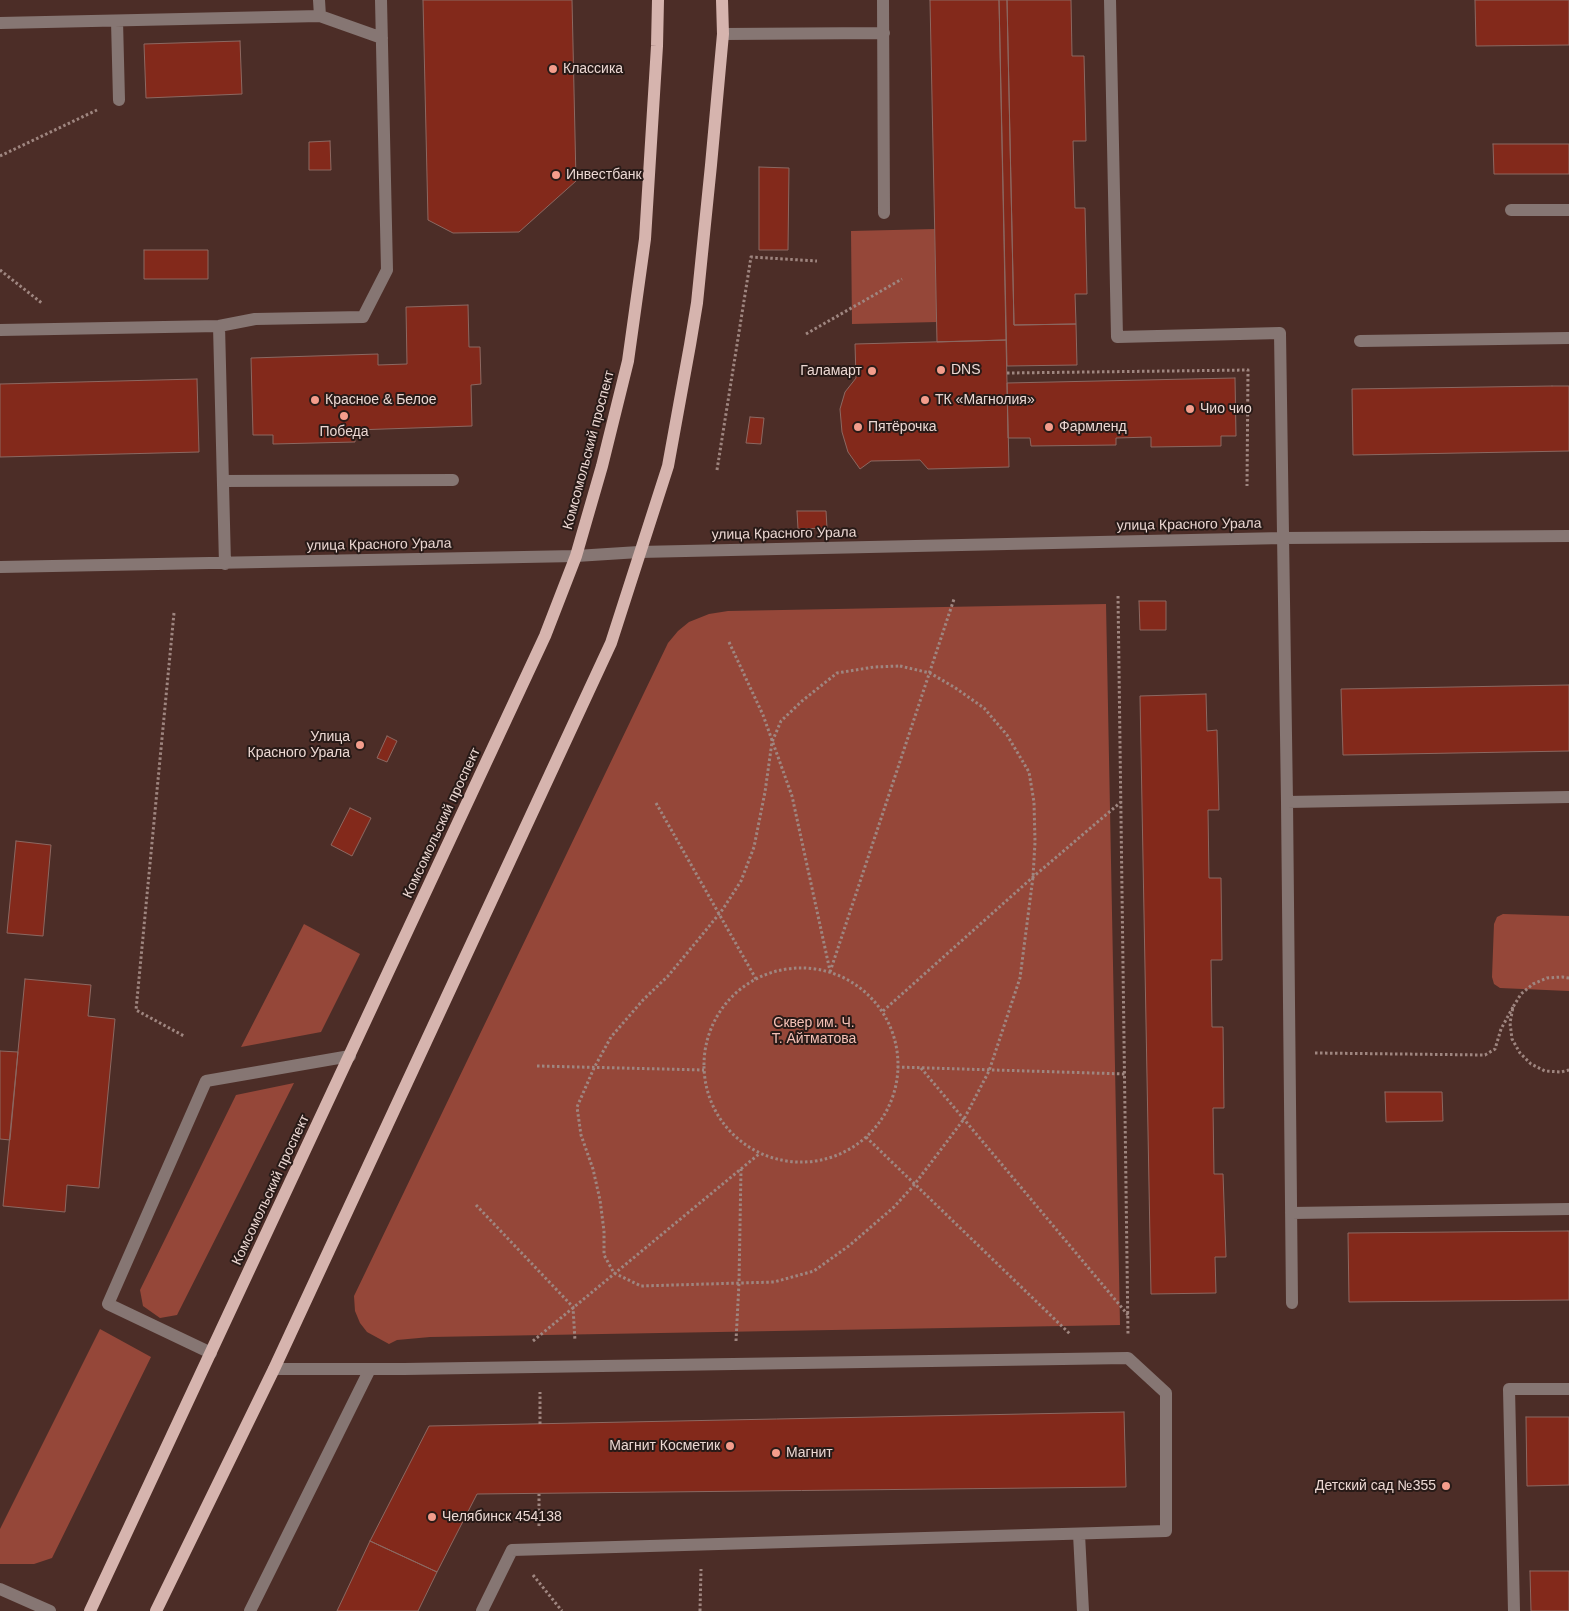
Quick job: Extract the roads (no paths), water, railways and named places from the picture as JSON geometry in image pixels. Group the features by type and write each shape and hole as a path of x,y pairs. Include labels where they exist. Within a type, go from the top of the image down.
{"main road":[{"name":"Комсомольский проспект","path":"90,1611 546,636 576,556 602,466 628,361 645,239 658,0"},
{"path":"156,1611 274,1369 610,643 668,466 692,337 702,254 723,34 722,0"}],"street":[{"path":"319,0 320,16"},
{"path":"0,330 219,326 255,319 363,317 387,270 381,0"},
{"path":"883,0 884,212"},
{"path":"1110,0 1117,337 1280,333 1292,1303"},
{"path":"0,23 320,16 382,38"},
{"path":"117,21 118,100"},
{"path":"723,34 823,35 884,33"},
{"path":"1511,210 1569,210"},
{"path":"219,326 225,564"},
{"path":"1360,341 1569,338"},
{"path":"223,482 453,480"},
{"name":"улица Красного Урала","path":"0,567 225,564 576,556 639,552 1283,538 1569,536"},
{"path":"1287,802 1569,797"},
{"path":"211,1353 108,1304 206,1080 350,1056"},
{"path":"1291,1213 1569,1209"},
{"path":"274,1369 502,1368 1128,1358 1166,1393 1166,1531 512,1550 482,1611"},
{"path":"250,1611 370,1369"},
{"path":"1514,1611 1509,1389 1569,1388"},
{"path":"1079,1534 1083,1611"},
{"path":"0,1589 50,1611"}],"place":[{"name":"Классика","path":"553,69"},
{"name":"Инвестбанк","path":"556,175"},
{"name":"DNS","path":"941,370"},
{"name":"Галамарт","path":"872,371"},
{"name":"Красное & Белое","path":"315,400"},
{"name":"ТК «Магнолия»","path":"925,400"},
{"name":"Чио чио","path":"1190,409"},
{"name":"Победа","path":"344,416"},
{"name":"Пятёрочка","path":"858,427"},
{"name":"Фармленд","path":"1049,427"},
{"name":"Улица Красного Урала","path":"360,745"},
{"name":"Магнит Косметик","path":"730,1446"},
{"name":"Магнит","path":"776,1453"},
{"name":"Детский сад №355","path":"1446,1486"},
{"name":"Челябинск 454138","path":"432,1517"}],"park label":[{"name":"Сквер им. Ч. Т. Айтматова","path":"814,1032"}]}
